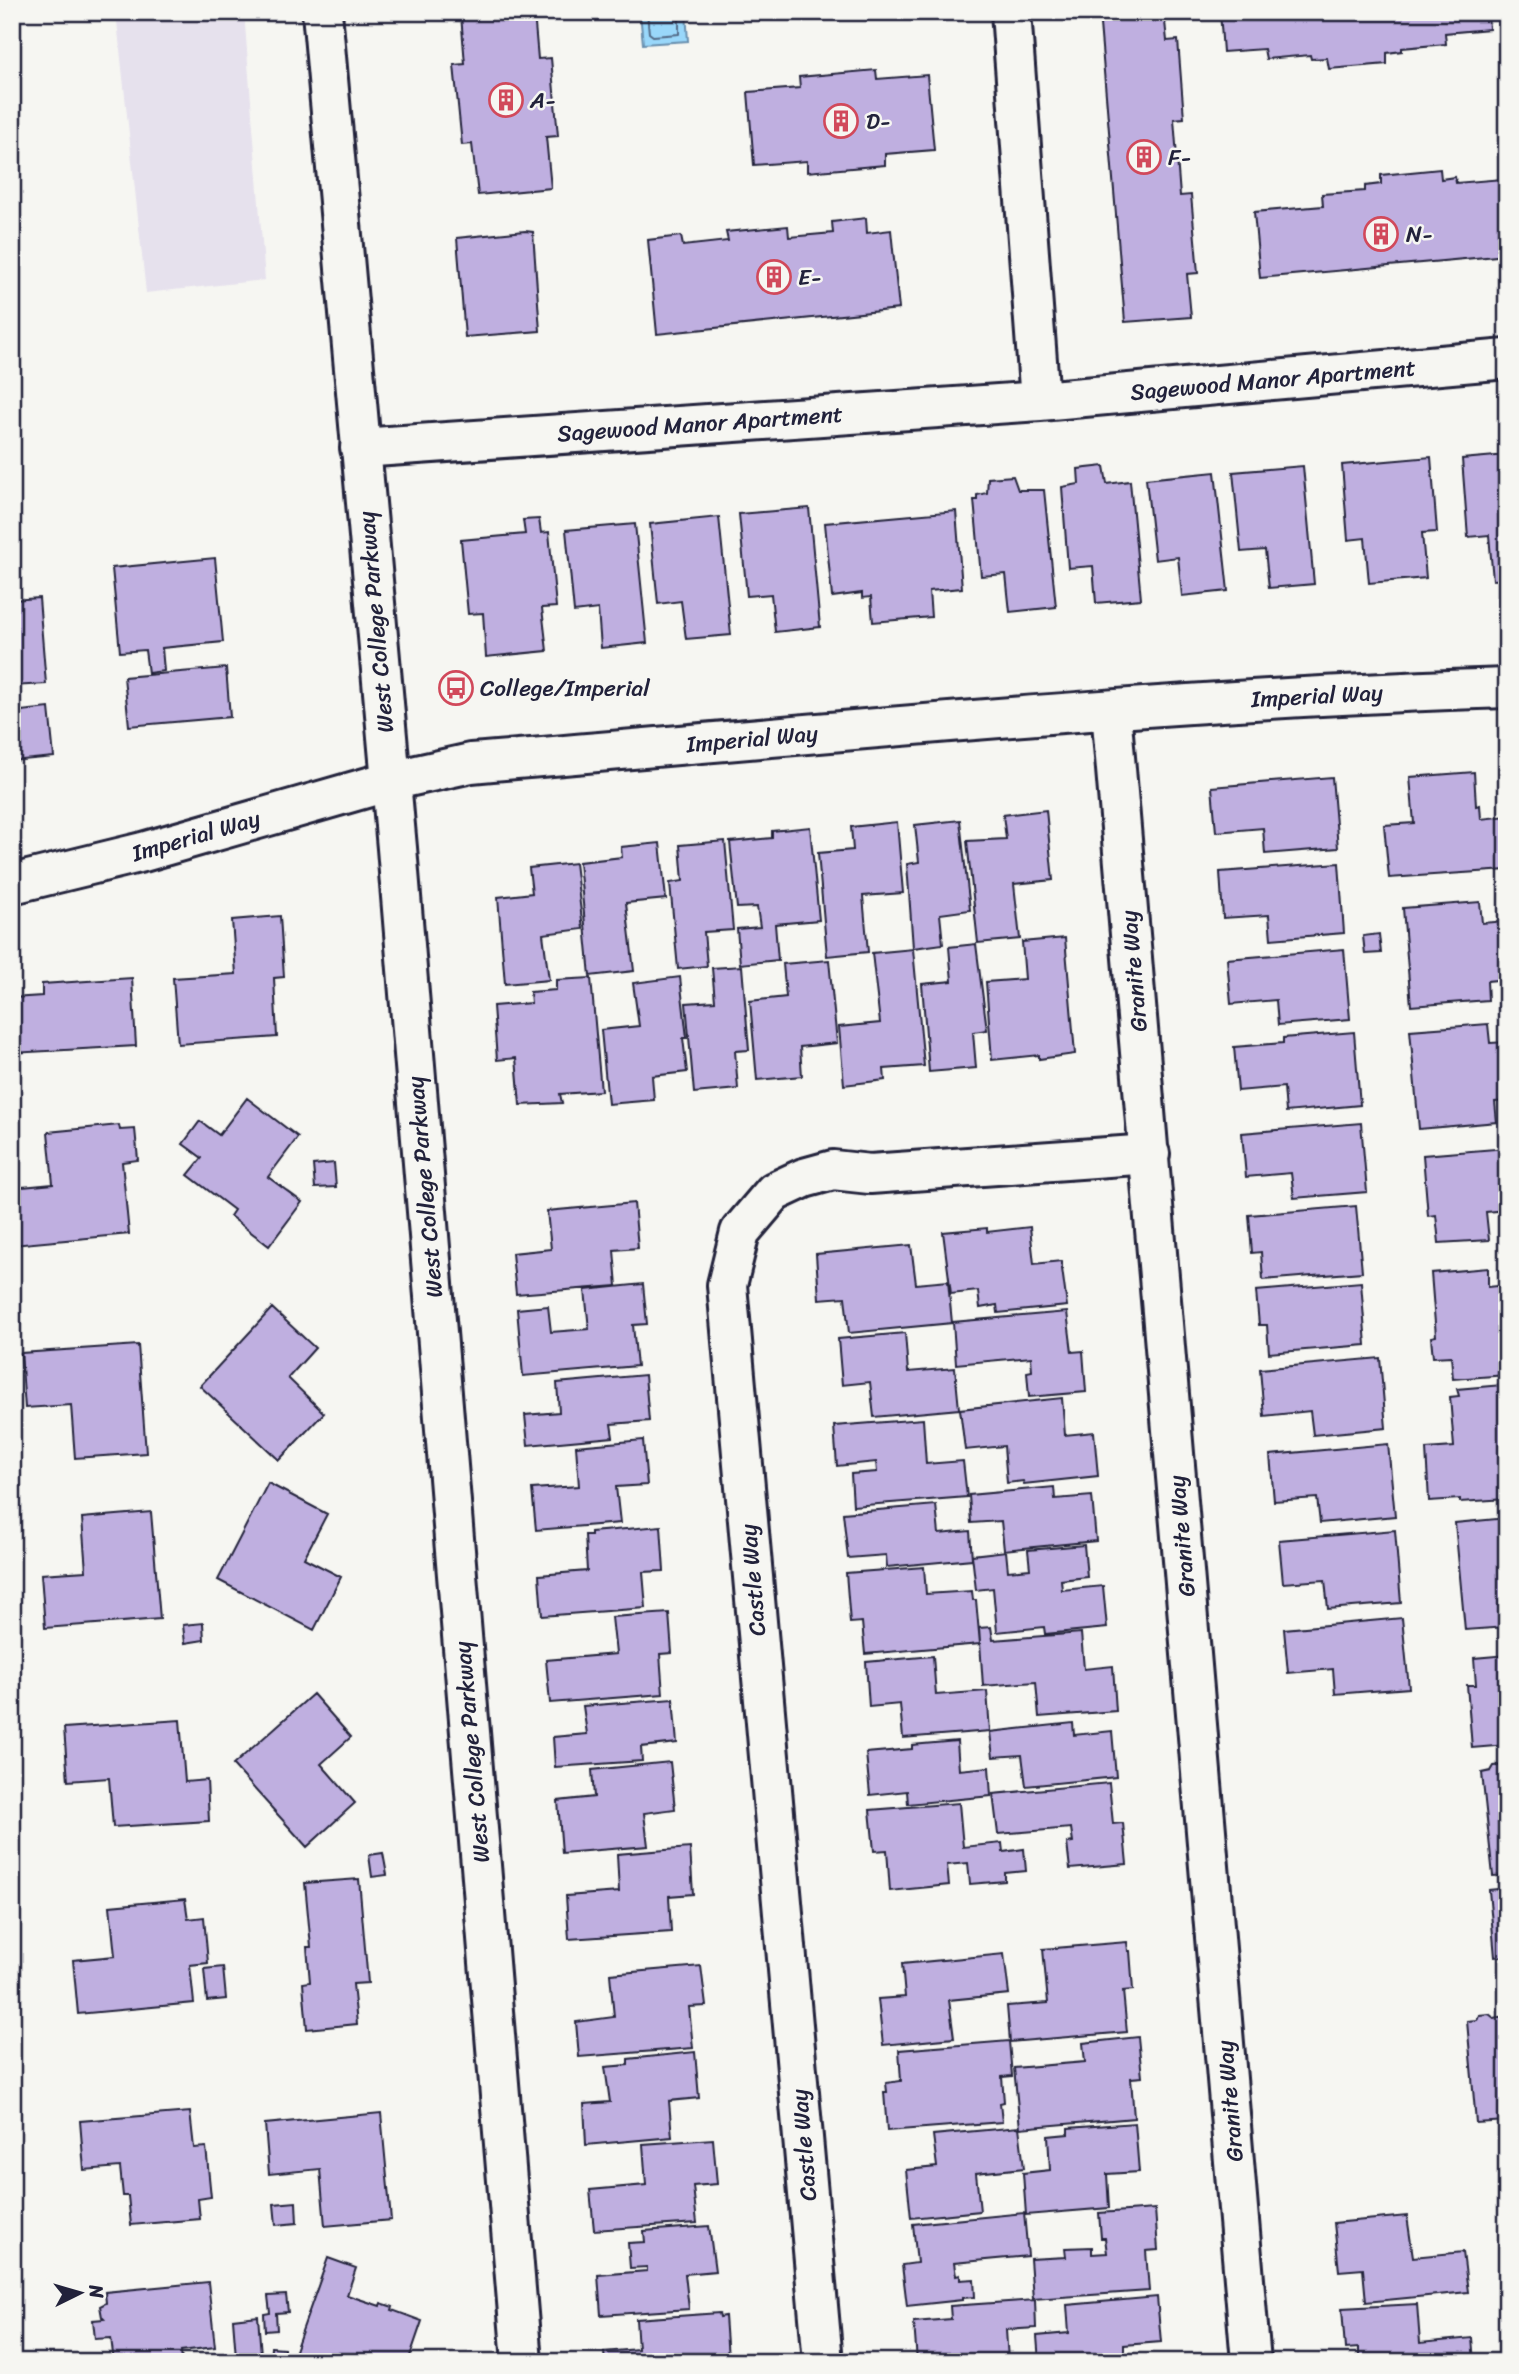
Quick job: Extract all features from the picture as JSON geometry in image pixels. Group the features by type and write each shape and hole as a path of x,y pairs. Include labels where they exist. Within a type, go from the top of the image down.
{"street":[{"name":"West College Parkway","path":"322,12 390,781 523,2362"},
{"path":"1011,12 1040,401"},
{"name":"Sagewood Manor Apartment","path":"360,448 1040,401 1507,359"},
{"name":"Imperial Way","path":"12,884 143,852 390,781 471,762 1111,709 1348,693 1507,688"},
{"name":"Granite Way","path":"1111,709 1251,2362"},
{"name":"Castle Way","path":"823,2362 727,1285 740,1232 774,1192 804,1178 833,1170 870,1174 1150,1154"}],"shaded area":[{"path":"116,12 244,12 265,280 146,293"}],"water":[{"path":"640,12 686,12 688,41 643,44"}],"building":[{"name":"A-","path":"537,12 534,13 538,59 551,58 558,136 546,137 551,188 478,195 472,144 462,145 454,65 465,64 461,15"},
{"name":"F-","path":"1099,12 1164,12 1167,41 1178,40 1184,118 1174,119 1180,196 1191,195 1198,273 1187,274 1191,317 1125,322"},
{"path":"1220,12 1488,12 1489,29 1445,33 1446,44 1402,48 1402,51 1387,53 1387,64 1329,69 1327,58 1311,59 1310,55 1266,59 1264,49 1223,52"},
{"name":"D-","path":"876,70 877,79 927,75 934,150 885,154 885,165 807,172 807,161 754,165 748,92 800,88 799,77"},
{"name":"N-","path":"1440,169 1441,179 1455,177 1456,183 1502,179 1503,190 1507,189 1507,255 1260,278 1254,212 1323,206 1322,194 1365,191 1365,186 1381,184 1381,175"},
{"name":"E-","path":"866,218 867,233 891,230 899,309 657,334 648,240 681,236 683,246 728,241 726,232 788,226 789,237 833,233 832,222"},
{"path":"533,232 540,331 465,337 457,238"},
{"path":"1507,455 1507,579 1493,580 1489,535 1468,537 1462,459"},
{"path":"1431,457 1437,532 1422,533 1426,578 1369,583 1365,538 1348,540 1342,465"},
{"path":"1104,466 1107,484 1130,481 1141,599 1096,603 1093,566 1068,568 1062,487 1079,484 1078,469"},
{"path":"1303,466 1314,584 1269,588 1265,550 1241,552 1233,472"},
{"path":"1215,472 1228,591 1182,596 1178,557 1155,560 1146,479"},
{"path":"1013,476 1018,490 1044,490 1056,607 1010,612 1006,574 981,576 974,500 977,500 977,495 987,493 988,478"},
{"path":"809,508 820,627 775,632 771,594 747,596 739,514"},
{"path":"956,511 962,588 929,591 931,617 873,622 871,597 862,598 862,593 832,597 825,523"},
{"path":"719,517 731,635 686,639 681,601 658,604 650,524"},
{"path":"539,519 541,533 549,532 556,607 542,608 547,651 486,657 483,613 468,614 461,540 525,534 523,520"},
{"path":"635,524 647,643 601,648 598,609 574,612 566,530"},
{"path":"215,558 223,642 162,648 164,671 148,673 145,650 120,652 112,568"},
{"path":"39,598 46,684 12,686 12,600"},
{"path":"226,668 230,717 129,726 124,677"},
{"path":"49,708 54,757 12,761 12,712"},
{"path":"1474,772 1476,806 1480,805 1481,819 1507,816 1507,870 1389,878 1384,825 1414,823 1410,777"},
{"path":"1332,777 1338,848 1265,854 1263,828 1216,832 1212,787"},
{"path":"1046,810 1053,880 1014,884 1020,939 978,943 967,841 1006,839 1003,815"},
{"path":"960,820 970,910 940,914 943,944 913,948 907,864 919,862 915,825"},
{"path":"897,822 903,893 863,896 868,952 827,956 818,853 853,850 851,827"},
{"path":"810,827 819,920 775,924 778,960 740,964 737,929 760,927 757,907 737,908 730,842 772,838 772,831"},
{"path":"725,841 733,930 704,932 707,966 678,969 670,883 683,881 680,845"},
{"path":"660,843 666,899 626,903 634,971 590,976 579,862 622,857 621,847"},
{"path":"575,863 583,929 543,934 549,980 505,984 498,897 532,893 529,868"},
{"path":"1339,863 1344,933 1271,939 1269,915 1223,918 1220,872"},
{"path":"1480,902 1482,923 1507,921 1507,979 1487,981 1488,1000 1411,1006 1403,908"},
{"path":"280,916 284,977 274,978 277,1037 178,1044 173,978 236,974 232,920"},
{"path":"1379,934 1381,953 1365,954 1363,936"},
{"path":"1065,938 1075,1054 1039,1059 1039,1055 992,1060 986,982 1025,979 1022,942"},
{"path":"976,944 987,1030 973,1032 976,1068 929,1072 922,984 952,981 949,947"},
{"path":"913,949 924,1066 884,1069 885,1080 844,1085 839,1027 880,1023 872,953"},
{"path":"1344,949 1350,1019 1278,1025 1276,1000 1231,1004 1227,959"},
{"path":"829,960 837,1043 800,1047 802,1076 757,1080 750,1001 786,997 783,964"},
{"path":"742,966 749,1050 735,1051 738,1089 694,1093 686,1003 715,1001 712,968"},
{"path":"680,977 687,1038 683,1038 687,1072 652,1076 654,1100 608,1104 601,1030 639,1026 633,983"},
{"path":"132,978 136,1046 12,1053 12,998 42,996 42,984"},
{"path":"591,978 601,1091 560,1094 562,1103 520,1105 516,1058 497,1060 493,1006 531,1003 530,992 556,990 556,980"},
{"path":"1488,1024 1490,1043 1507,1042 1507,1101 1495,1102 1497,1122 1419,1129 1410,1030"},
{"path":"1354,1032 1360,1105 1286,1112 1284,1087 1238,1091 1234,1047 1283,1043 1283,1038"},
{"path":"247,1098 298,1137 268,1177 302,1202 269,1246 230,1216 234,1210 188,1175 202,1158 183,1144 200,1121 219,1135"},
{"path":"1361,1123 1367,1192 1294,1198 1291,1173 1246,1177 1242,1133"},
{"path":"119,1125 120,1130 135,1129 138,1160 122,1162 129,1234 13,1245 12,1188 53,1184 48,1132"},
{"path":"1507,1148 1506,1210 1486,1212 1489,1240 1439,1243 1436,1215 1428,1216 1423,1155"},
{"path":"334,1163 336,1187 315,1188 313,1165"},
{"path":"634,1203 638,1248 614,1250 617,1286 516,1294 512,1253 551,1249 547,1211"},
{"path":"1356,1206 1362,1272 1263,1280 1261,1252 1252,1253 1249,1215"},
{"path":"1030,1227 1034,1264 1061,1261 1067,1306 998,1313 997,1305 980,1308 978,1291 951,1294 943,1232 987,1228 987,1232"},
{"path":"911,1245 916,1284 948,1281 952,1323 849,1333 845,1297 819,1299 816,1254"},
{"path":"1488,1268 1488,1287 1507,1285 1507,1375 1453,1379 1451,1356 1433,1357 1431,1337 1436,1336 1431,1273"},
{"path":"1361,1282 1366,1345 1269,1353 1267,1325 1259,1325 1256,1291"},
{"path":"643,1284 647,1324 633,1325 637,1366 523,1376 517,1309 548,1306 551,1332 589,1329 585,1290"},
{"path":"272,1308 315,1348 288,1378 324,1413 279,1460 200,1386"},
{"path":"1067,1312 1072,1352 1083,1351 1086,1392 1029,1397 1027,1372 1032,1371 1031,1357 956,1364 953,1322"},
{"path":"905,1333 908,1372 955,1368 959,1409 874,1417 870,1382 842,1385 838,1339"},
{"path":"138,1345 146,1453 75,1458 71,1405 25,1408 21,1353"},
{"path":"1380,1358 1386,1428 1313,1435 1310,1411 1264,1416 1260,1369"},
{"path":"645,1375 649,1421 611,1424 613,1437 528,1445 525,1415 559,1412 557,1383"},
{"path":"1502,1385 1503,1393 1507,1393 1507,1499 1429,1501 1426,1449 1454,1447 1450,1397 1459,1396 1457,1389"},
{"path":"1062,1398 1065,1435 1094,1432 1098,1476 1024,1484 1023,1481 1007,1483 1004,1446 965,1450 960,1409"},
{"path":"923,1419 926,1464 963,1461 967,1497 853,1506 851,1474 877,1472 876,1462 837,1466 834,1426"},
{"path":"643,1440 647,1485 616,1487 620,1523 536,1530 532,1489 579,1486 576,1446"},
{"path":"1388,1444 1395,1516 1320,1523 1317,1498 1274,1501 1270,1455"},
{"path":"268,1483 327,1514 304,1558 341,1577 314,1630 218,1580"},
{"path":"1054,1487 1055,1499 1092,1496 1096,1541 1004,1550 1001,1521 971,1523 969,1495"},
{"path":"936,1505 939,1534 970,1531 972,1559 887,1567 886,1555 848,1558 843,1513"},
{"path":"151,1512 160,1619 45,1628 41,1574 86,1571 82,1518"},
{"path":"1507,1518 1507,1627 1465,1630 1455,1523"},
{"path":"661,1526 664,1571 643,1572 646,1608 542,1616 539,1575 587,1571 585,1535 591,1535 591,1532"},
{"path":"1395,1530 1401,1603 1328,1609 1325,1580 1283,1583 1279,1540"},
{"path":"1084,1545 1087,1577 1061,1580 1062,1590 1103,1586 1107,1628 1045,1634 1044,1627 997,1632 993,1588 976,1590 972,1555 1006,1551 1008,1571 1030,1569 1028,1550"},
{"path":"924,1567 926,1594 972,1591 973,1600 976,1600 980,1644 865,1654 862,1622 850,1623 846,1573"},
{"path":"669,1613 672,1653 660,1654 663,1694 550,1703 546,1660 616,1654 612,1617"},
{"path":"1402,1618 1409,1688 1335,1694 1333,1669 1288,1673 1284,1629"},
{"path":"203,1623 204,1640 185,1643 183,1625"},
{"path":"991,1627 993,1640 1081,1633 1084,1669 1113,1666 1116,1711 1039,1717 1036,1682 983,1686 979,1628"},
{"path":"1507,1655 1507,1745 1472,1748 1467,1685 1476,1685 1474,1658"},
{"path":"933,1656 936,1695 987,1691 990,1731 903,1738 900,1704 869,1707 866,1662"},
{"path":"313,1694 351,1737 321,1764 355,1803 307,1847 233,1765"},
{"path":"673,1699 677,1743 641,1747 642,1761 555,1767 553,1737 587,1734 583,1706"},
{"path":"180,1720 185,1782 207,1780 209,1821 113,1827 109,1778 68,1781 64,1728"},
{"path":"1073,1723 1074,1735 1112,1731 1116,1777 1026,1786 1022,1755 993,1757 990,1732"},
{"path":"957,1741 959,1770 989,1767 991,1796 908,1804 907,1791 870,1795 866,1753"},
{"path":"670,1762 675,1809 644,1813 648,1846 562,1853 558,1801 594,1797 592,1770"},
{"path":"1503,1765 1507,1769 1507,1875 1493,1876 1482,1773 1491,1771 1494,1766"},
{"path":"1109,1783 1113,1824 1123,1823 1127,1864 1070,1869 1067,1843 1073,1842 1071,1828 998,1834 993,1794"},
{"path":"959,1803 963,1847 1002,1843 1003,1852 1024,1849 1026,1871 1005,1873 1005,1881 970,1884 968,1863 947,1865 949,1885 890,1891 887,1850 874,1851 870,1810"},
{"path":"690,1848 693,1894 669,1896 671,1932 569,1939 566,1896 619,1892 617,1854"},
{"path":"383,1853 387,1875 372,1877 369,1855"},
{"path":"359,1879 368,1983 353,1984 357,2024 307,2029 303,1983 310,1982 307,1947 311,1947 305,1883"},
{"path":"1507,1888 1507,1956 1495,1957 1489,1890"},
{"path":"185,1899 188,1919 204,1917 208,1963 190,1965 194,2003 78,2014 73,1960 115,1956 110,1906"},
{"path":"1127,1942 1133,1990 1123,1991 1127,2032 1010,2042 1007,2006 1048,2003 1043,1949"},
{"path":"1004,1954 1009,1994 949,2000 954,2038 883,2045 878,1999 905,1997 902,1964"},
{"path":"701,1966 706,2006 689,2007 693,2048 579,2057 576,2022 614,2017 610,1974"},
{"path":"223,1967 226,1999 207,2001 204,1969"},
{"path":"1489,2014 1494,2018 1507,2016 1507,2121 1476,2123 1467,2021"},
{"path":"1138,2037 1142,2077 1131,2078 1134,2118 1020,2128 1014,2068 1085,2062 1083,2043"},
{"path":"1009,2041 1012,2076 1002,2077 1002,2122 887,2131 884,2092 887,2092 886,2083 901,2081 899,2050"},
{"path":"695,2052 699,2098 669,2101 672,2137 586,2145 584,2104 610,2102 605,2067 628,2065 628,2059"},
{"path":"190,2112 194,2148 206,2147 211,2197 198,2199 200,2219 131,2225 128,2196 123,2196 120,2167 84,2170 80,2121"},
{"path":"381,2113 391,2220 325,2226 320,2169 269,2174 265,2124"},
{"path":"1135,2123 1139,2172 1107,2174 1109,2208 1026,2215 1023,2173 1050,2170 1048,2136 1068,2134 1068,2128"},
{"path":"1019,2127 1024,2168 976,2173 980,2211 911,2218 906,2170 937,2167 933,2135"},
{"path":"713,2139 717,2184 693,2186 697,2223 594,2230 590,2190 646,2185 643,2144"},
{"path":"296,2202 297,2223 276,2225 274,2204"},
{"path":"1155,2209 1158,2250 1146,2251 1149,2291 1033,2299 1030,2259 1066,2257 1065,2248 1092,2247 1092,2254 1107,2253 1105,2238 1101,2238 1099,2213"},
{"path":"1024,2213 1028,2256 954,2263 956,2276 960,2275 960,2280 974,2279 975,2297 907,2306 902,2265 917,2263 913,2224"},
{"path":"1407,2216 1413,2257 1463,2252 1468,2292 1366,2302 1363,2269 1339,2271 1334,2223"},
{"path":"709,2226 715,2271 685,2274 689,2309 601,2315 598,2275 647,2271 647,2267 630,2268 628,2243 645,2242 644,2231"},
{"path":"328,2258 356,2268 347,2295 380,2306 381,2303 393,2307 392,2310 422,2321 408,2362 362,2362 344,2355 342,2362 291,2362"},
{"path":"208,2282 215,2347 181,2351 182,2362 114,2362 111,2338 95,2339 93,2320 104,2319 100,2306 106,2303 105,2292"},
{"path":"286,2295 288,2312 276,2313 277,2330 265,2331 264,2314 270,2313 268,2296"},
{"path":"1157,2297 1161,2342 1124,2345 1124,2358 1039,2362 1037,2336 1069,2333 1067,2305"},
{"path":"1035,2300 1036,2328 1006,2330 1008,2360 917,2362 914,2322 951,2319 950,2306"},
{"path":"1417,2304 1420,2343 1472,2338 1474,2362 1359,2362 1359,2348 1345,2349 1342,2308"},
{"path":"719,2313 720,2317 725,2316 728,2358 692,2362 605,2362 604,2352 638,2349 636,2319"},
{"path":"258,2316 261,2355 236,2357 233,2319"},
{"path":"271,2347 284,2348 284,2362 270,2362"}],"place":[{"name":"A-","path":"506,100"},
{"name":"D-","path":"841,121"},
{"name":"F-","path":"1144,157"},
{"name":"N-","path":"1381,234"},
{"name":"E-","path":"774,277"},
{"name":"College/Imperial","path":"456,688"}]}
